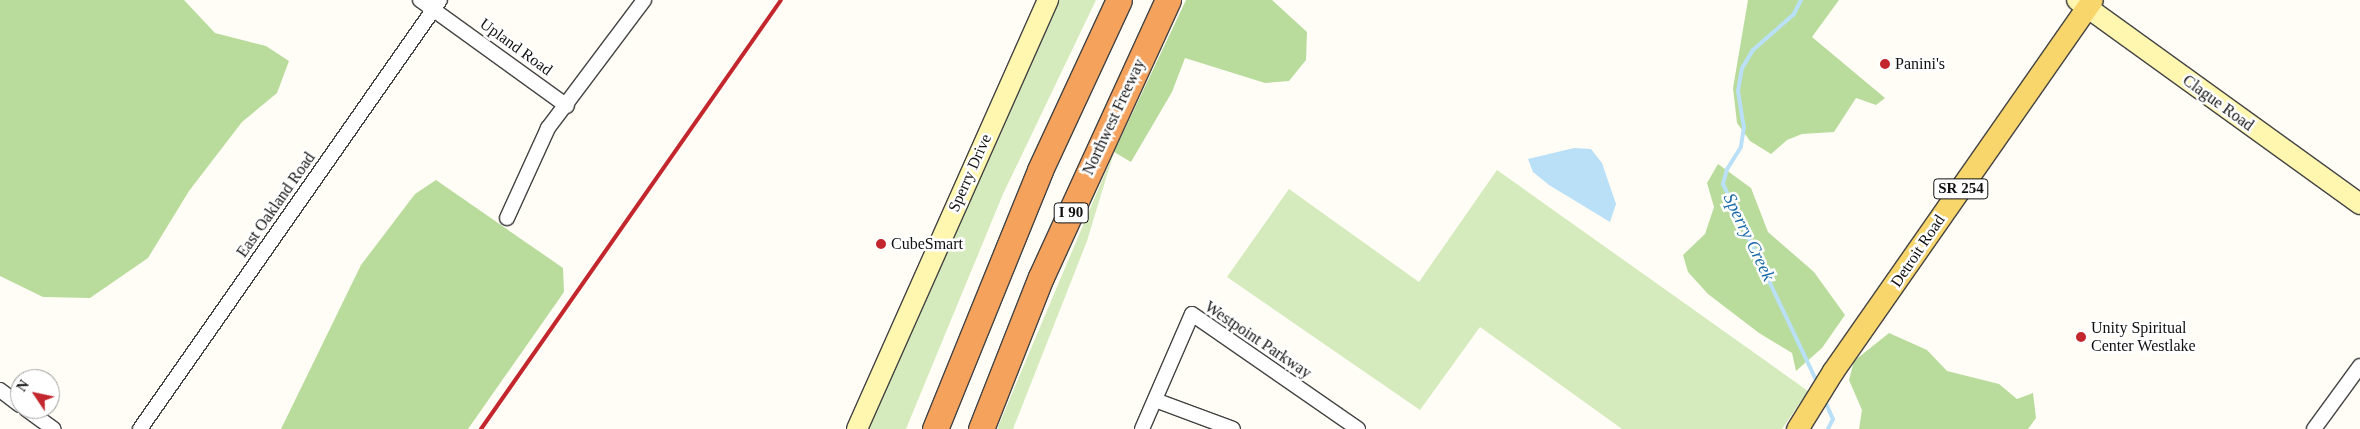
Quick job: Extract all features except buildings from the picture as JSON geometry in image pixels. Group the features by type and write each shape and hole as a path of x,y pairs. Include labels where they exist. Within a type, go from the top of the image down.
{"highway":[{"name":"I 90","path":"935,429 1040,170 1119,0"},
{"name":"Northwest Freeway","path":"982,429 1041,277 1168,0"}],"main road":[{"name":"Detroit Road","path":"1797,429 1834,371 2085,2"}],"street":[{"name":"Upland Road","path":"420,0 437,5 567,106"},
{"path":"507,218 548,128 567,106 644,0"},
{"name":"Sperry Drive","path":"857,429 1048,0"},
{"name":"Clague Road","path":"2085,2 2360,204"},
{"name":"East Oakland Road","path":"140,429 437,5"},
{"name":"Westpoint Parkway","path":"1142,429 1192,314 1358,429"},
{"path":"2314,429 2360,366"},
{"path":"1155,400 1233,429"},
{"path":"40,419 54,429"}],"green space":[{"path":"0,0 184,0 215,33 266,46 289,61 277,93 242,122 189,191 148,258 90,298 43,297 0,276"},
{"path":"1056,0 1096,0 1003,194 906,429 866,429"},
{"path":"1186,0 1272,0 1307,32 1306,60 1289,81 1265,83 1185,58 1172,92 1131,162 1114,152"},
{"path":"1748,0 1839,0 1812,37 1885,98 1876,105 1856,98 1834,132 1802,134 1787,140 1771,154 1750,141 1737,123 1733,88"},
{"path":"1114,152 1087,241 1013,429 997,429"},
{"path":"1718,164 1751,188 1768,232 1814,272 1845,315 1822,348 1796,371 1792,353 1759,333 1708,294 1688,272 1683,255 1705,234 1714,207 1707,183"},
{"path":"1497,170 1808,391 1782,429 1622,429 1480,327 1420,410 1227,277 1289,189 1419,282"},
{"path":"436,180 563,268 564,292 468,429 281,429 361,265 415,194"},
{"path":"1889,333 1927,350 1947,371 1999,384 2017,399 2033,393 2036,418 2028,429 1859,429 1862,410 1849,380 1854,361"}],"water":[{"path":"1574,148 1591,149 1602,163 1616,204 1610,222 1549,185 1533,172 1528,159"}],"waterway":[{"name":"Sperry Creek","path":"1801,0 1794,14 1753,50 1742,68 1738,91 1744,127 1741,147 1727,169 1723,184 1818,384"},
{"name":"Sperry Creek","path":"1824,399 1833,419 1828,429"}],"railway":[{"path":"481,429 781,0"}],"place":[{"name":"Panini's","path":"1885,64"},
{"name":"CubeSmart","path":"881,244"},
{"name":"Unity Spiritual Center Westlake","path":"2081,337"}]}
